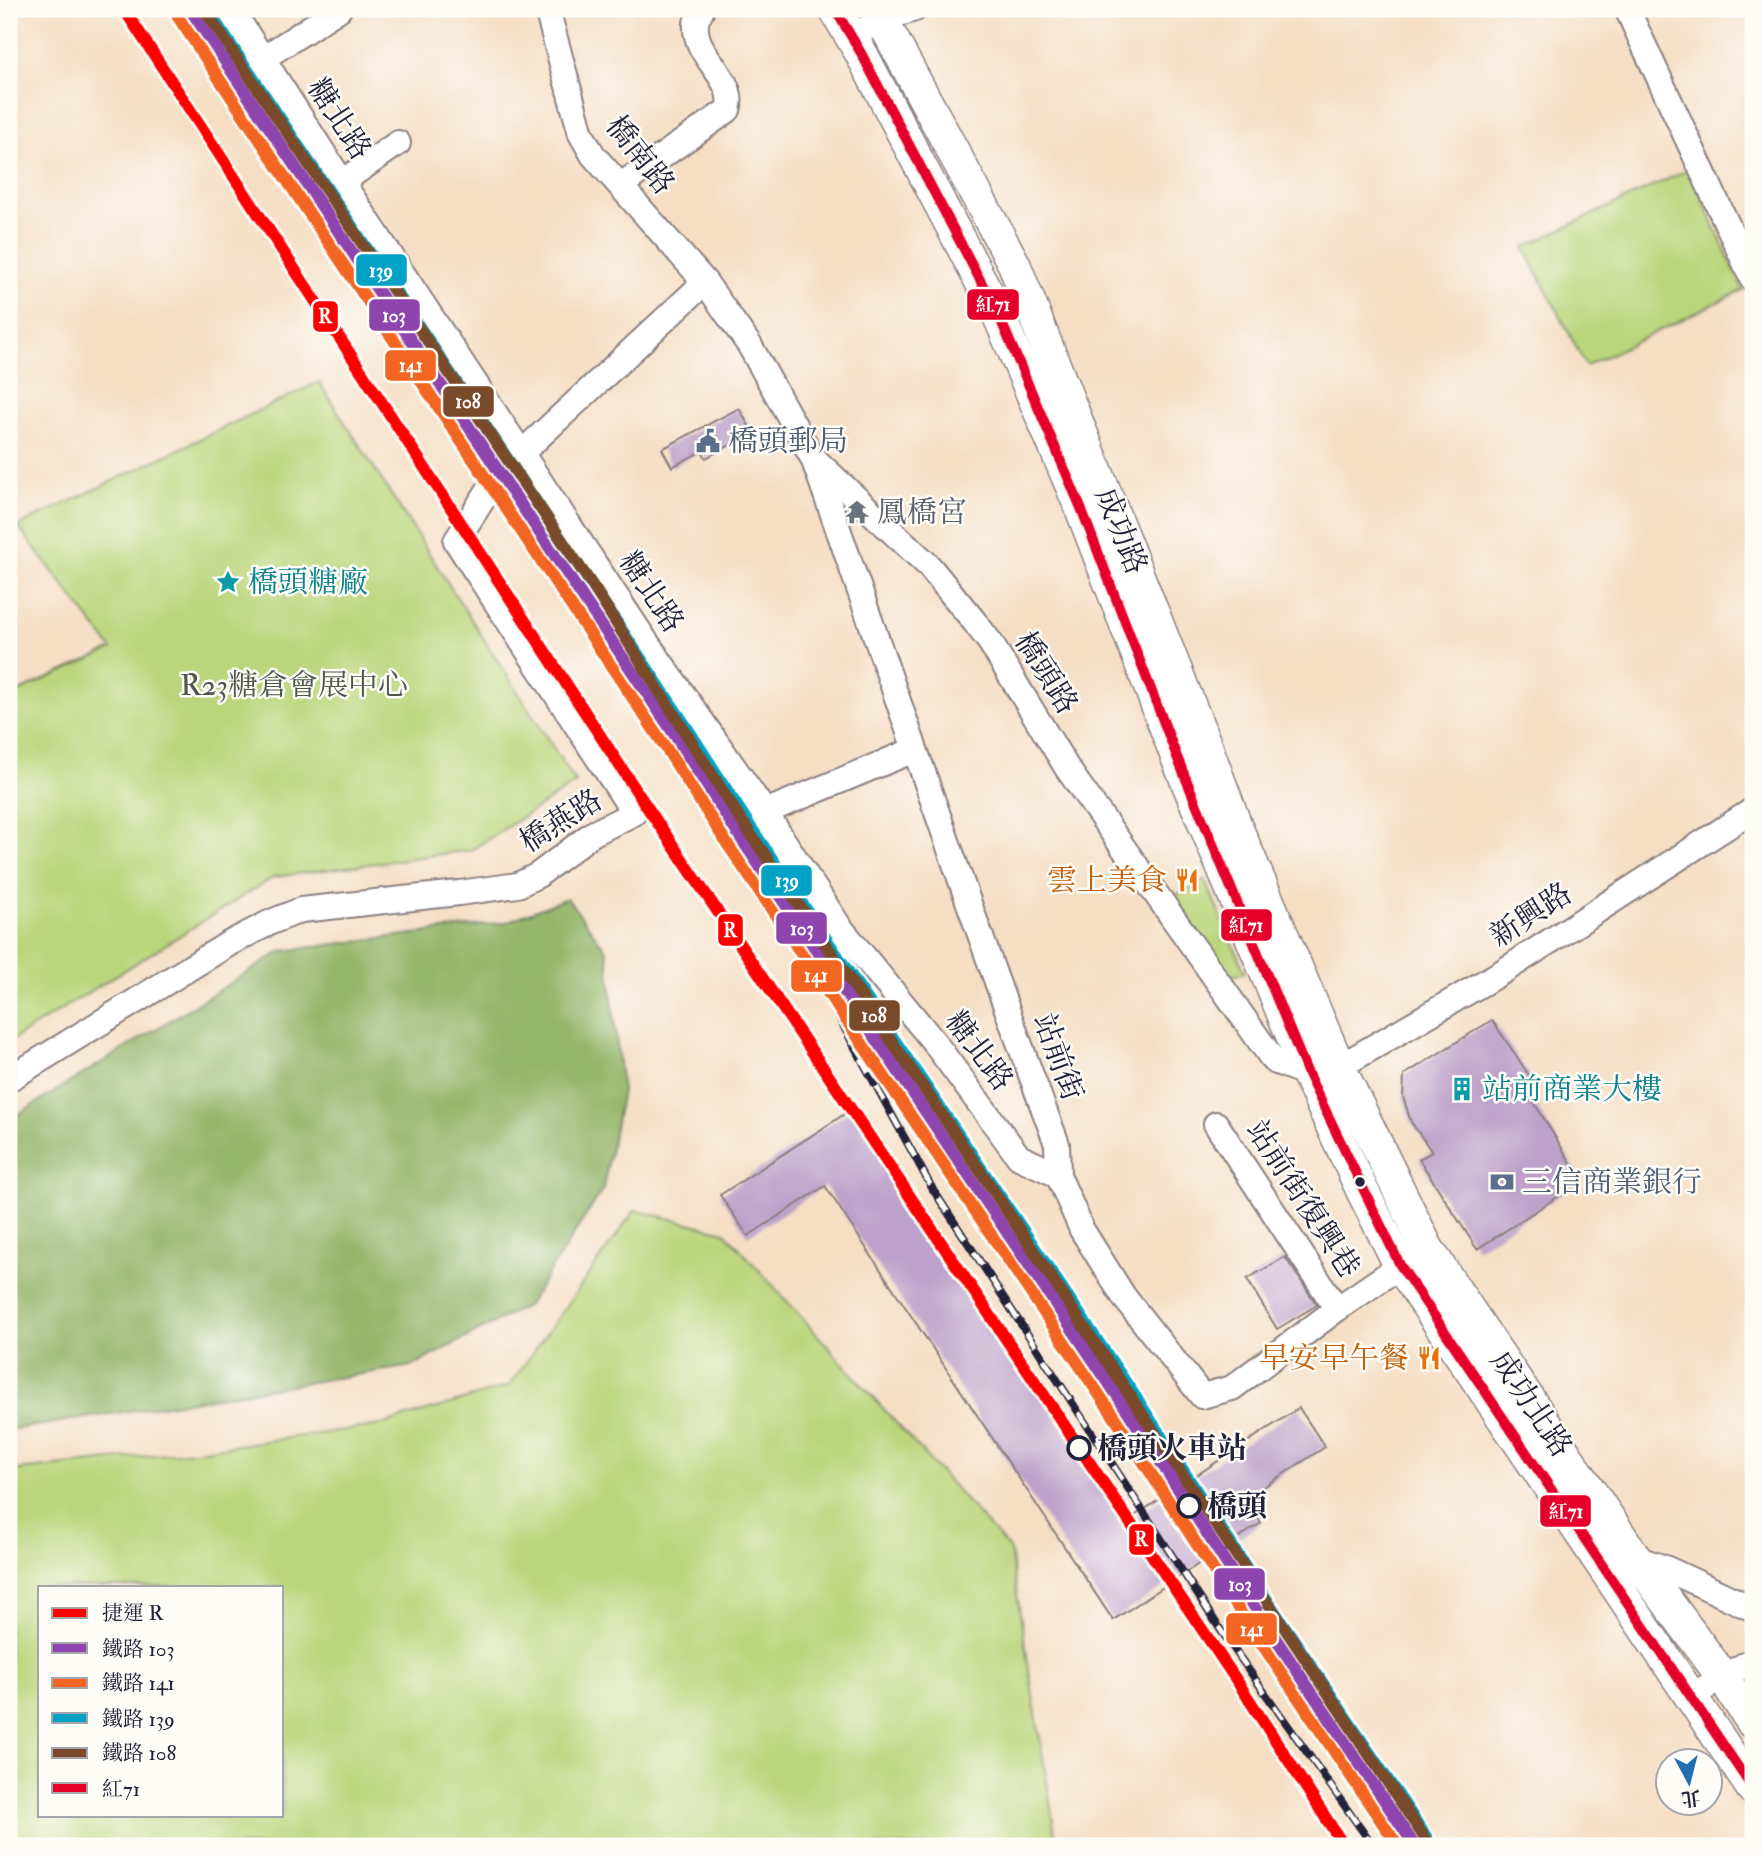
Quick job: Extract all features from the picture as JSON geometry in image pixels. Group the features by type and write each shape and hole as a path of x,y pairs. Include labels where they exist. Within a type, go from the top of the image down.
{"main road":[{"name":"成功路","path":"835,9 852,36 999,316 1081,508 1179,762 1308,1074"},
{"name":"成功路","path":"880,14 1014,264 1195,716 1237,829 1339,1067"},
{"name":"成功北路","path":"1339,1067 1427,1248 1622,1566 1691,1696 1753,1789"},
{"name":"成功北路","path":"1308,1074 1400,1265 1622,1566 1722,1676 1753,1723"}],"street":[{"path":"262,58 339,9"},
{"name":"橋南路","path":"547,9 581,134 593,155 705,282"},
{"path":"621,186 727,110 730,103 729,92 699,44 696,23 702,9"},
{"path":"852,36 880,14 915,9"},
{"path":"1627,9 1753,280"},
{"name":"糖北路","path":"238,11 262,58 342,182 645,640 765,812 839,926 934,1042 1019,1157 1058,1175"},
{"path":"342,182 398,143"},
{"name":"橋頭路","path":"705,282 750,346 813,457 928,565 974,621 990,642 1067,768 1274,1060 1308,1074"},
{"name":"橋燕路","path":"9,1079 230,943 271,922 301,910 459,894 518,885 538,875 592,834 634,813 456,541 499,474 705,282"},
{"name":"站前街","path":"813,457 895,688 914,750 1057,1144 1058,1175 1082,1230 1124,1297 1202,1396 1233,1388 1337,1309 1427,1248"},
{"path":"765,812 914,750"},
{"name":"新興路","path":"1339,1067 1502,972 1753,810"},
{"path":"1308,1074 1339,1067"},
{"name":"站前街復興巷","path":"1216,1124 1337,1309"},
{"path":"1622,1566 1665,1568 1753,1609"},
{"path":"1691,1696 1753,1660"}],"green space":[{"path":"1689,169 1743,290 1586,366 1524,247"},
{"name":"R23糖倉會展中心","path":"319,382 576,783 471,850 274,877 9,1042 9,696 112,649 18,526"},
{"path":"1205,880 1245,972 1226,978 1174,896"},
{"path":"567,898 607,951 622,1091 603,1189 528,1305 412,1366 9,1430 9,1120 282,951 506,922"},
{"path":"635,1210 725,1232 1010,1550 1057,1846 9,1846 9,1471 194,1451 381,1425 509,1386"}],"building":[{"name":"橋頭郵局","path":"739,408 753,433 706,458 702,451 672,467 662,449"},
{"path":"1492,1020 1533,1081 1524,1086 1582,1181 1477,1249 1419,1159 1432,1152 1411,1122 1403,1097 1404,1075"},
{"path":"851,1110 1125,1522 1299,1408 1325,1447 1245,1499 1261,1523 1113,1620 825,1186 748,1236 720,1195"},
{"path":"1285,1257 1317,1305 1277,1329 1247,1279"}],"railway":[{"path":"738,834 932,1188 1222,1632 1373,1846"}],"metro line":[{"name":"R","path":"124,9 643,801 1237,1681 1344,1846"}],"rail line":[{"name":"103","path":"190,9 738,834 1127,1410 1261,1617 1415,1846"},
{"name":"108","path":"204,9 594,588 739,817 985,1178 1430,1846"},
{"name":"139","path":"207,9 750,826 1139,1402 1273,1609 1427,1838"},
{"name":"141","path":"178,17 1398,1846"}],"transit line":[{"name":"紅71","path":"835,9 861,53 999,316 1081,508 1179,762 1308,1074 1400,1265 1753,1789"}],"place":[{"name":"橋頭郵局","path":"708,441"},
{"name":"鳳橋宮","path":"857,512"},
{"name":"橋頭糖廠","path":"228,582"},
{"name":"雲上美食","path":"1187,880"},
{"name":"站前商業大樓","path":"1462,1089"},
{"name":"三信商業銀行","path":"1502,1182"},
{"name":"早安早午餐","path":"1429,1358"},
{"name":"橋頭火車站","path":"1079,1448"},
{"name":"橋頭","path":"1189,1506"}]}
